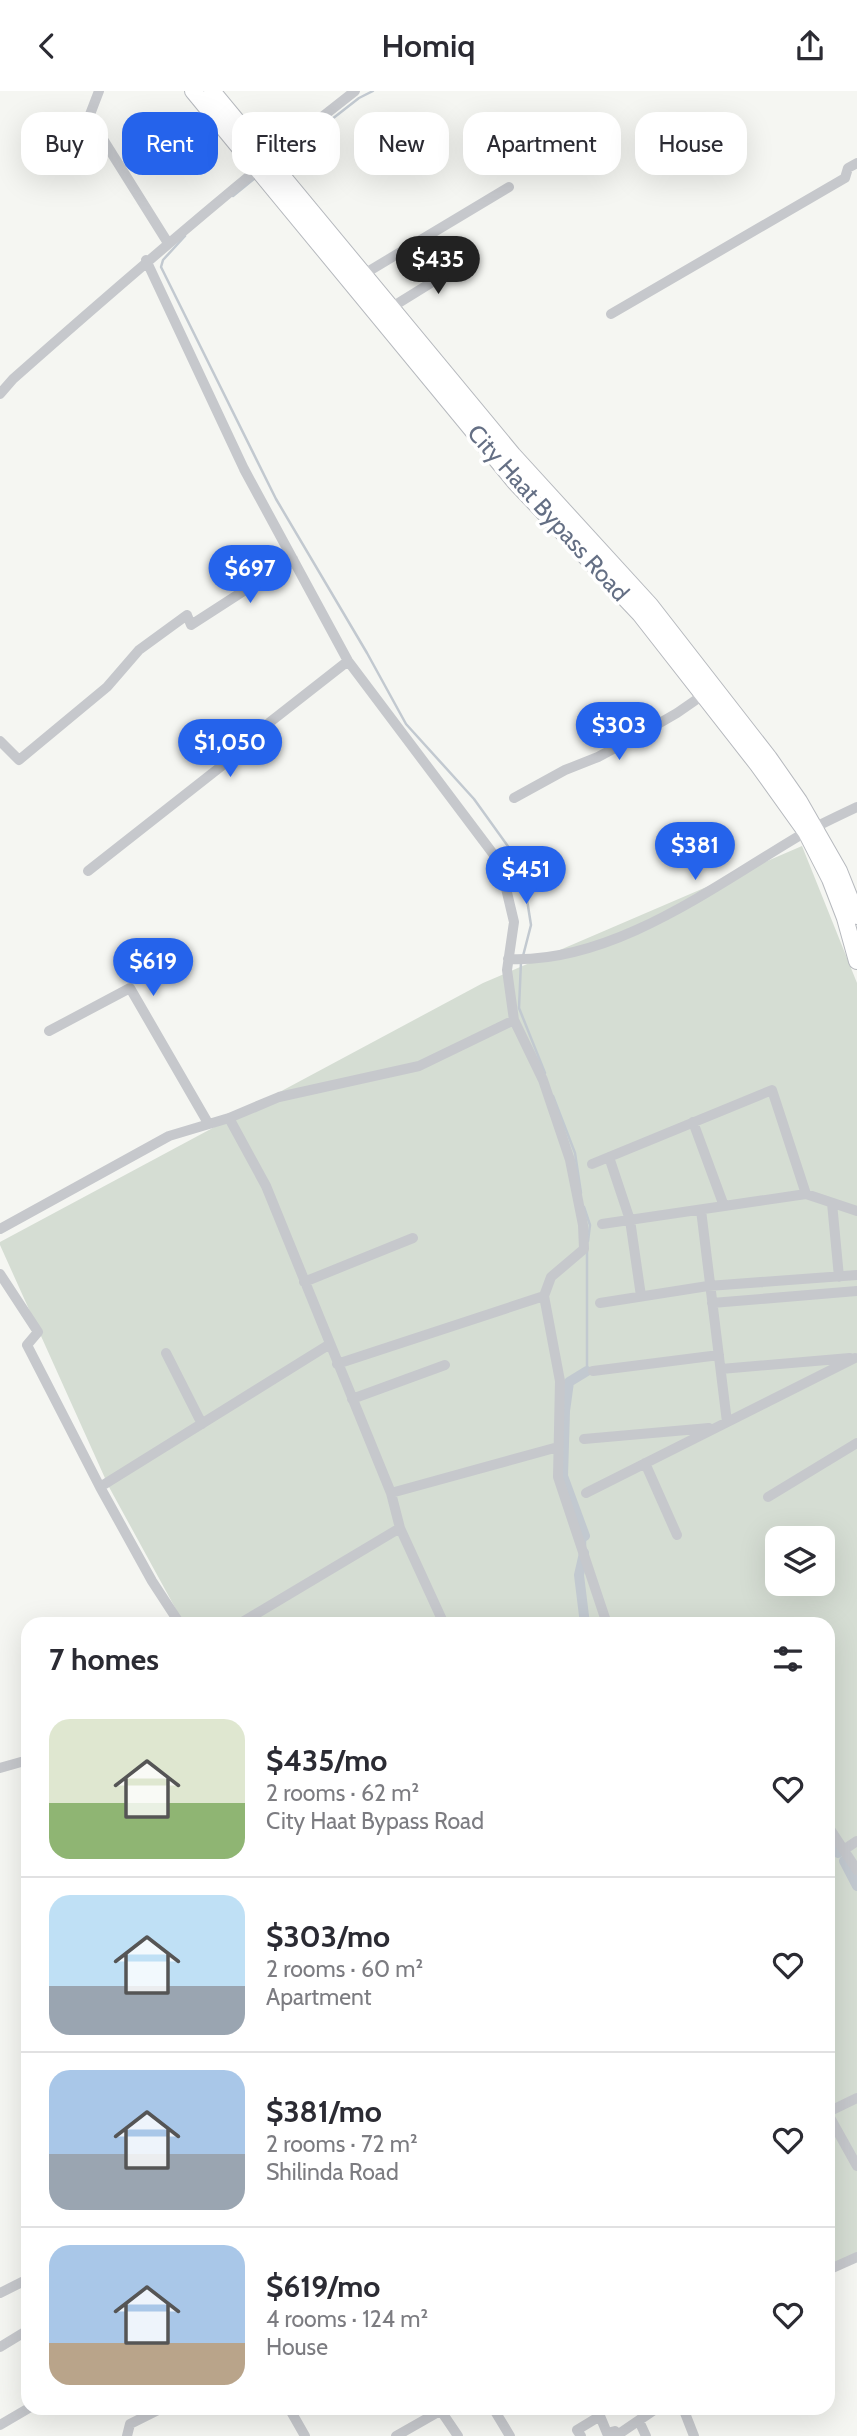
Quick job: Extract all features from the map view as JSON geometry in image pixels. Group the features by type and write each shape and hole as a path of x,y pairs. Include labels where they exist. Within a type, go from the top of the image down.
{"main road":[{"name":"City Haat Bypass Road","path":"193,91 232,131"},
{"name":"City Haat Bypass Road","path":"212,91 232,119"},
{"name":"City Haat Bypass Road","path":"272,175 515,482 640,614 811,830 845,918 857,961"},
{"name":"City Haat Bypass Road","path":"274,175 364,274 513,455 650,605 769,758 811,830 839,871 857,916"}],"street":[{"path":"99,91 89,117 168,243"},
{"path":"328,112 355,91"},
{"path":"611,314 845,178 848,168 857,163"},
{"path":"0,394 13,379 146,260 249,175"},
{"path":"364,274 509,187"},
{"path":"146,260 244,469 348,661 500,863 514,922 510,959 514,1020 543,1080 570,1160 583,1225 584,1249 551,1277 544,1296 560,1381 558,1477 605,1617"},
{"path":"392,307 468,260"},
{"path":"0,741 19,760 107,687 139,650 165,630 187,615 191,625 293,559"},
{"path":"88,871 247,746 256,733 348,661"},
{"path":"514,798 565,770 639,736 703,695"},
{"path":"510,959 563,955 681,908 811,830 857,807"},
{"path":"49,1031 130,988 208,1123"},
{"path":"0,1229 169,1136 229,1118 278,1097 418,1066 514,1020"},
{"path":"593,1164 772,1090 806,1194"},
{"path":"229,1118 266,1186 391,1493 400,1528 441,1617"},
{"path":"693,1122 724,1206"},
{"path":"609,1157 630,1220 641,1296"},
{"path":"602,1224 806,1194 857,1211"},
{"path":"832,1203 839,1277"},
{"path":"701,1210 727,1422"},
{"path":"304,1282 413,1238"},
{"path":"0,1274 38,1332 27,1345 100,1487 152,1581 175,1617"},
{"path":"600,1303 710,1286 857,1275"},
{"path":"712,1303 857,1291"},
{"path":"337,1364 544,1296"},
{"path":"100,1487 330,1344"},
{"path":"166,1353 202,1424"},
{"path":"593,1371 719,1355"},
{"path":"720,1369 856,1358"},
{"path":"586,1493 856,1358"},
{"path":"352,1399 445,1364"},
{"path":"584,1439 716,1427"},
{"path":"768,1497 857,1443"},
{"path":"391,1493 558,1447"},
{"path":"645,1463 677,1535"},
{"path":"251,1617 400,1528"},
{"path":"0,1768 21,1760"},
{"path":"835,1835 857,1870"},
{"path":"845,1849 857,1841"},
{"path":"835,2109 857,2098"},
{"path":"835,2126 857,2166"},
{"path":"835,2264 857,2257"},
{"path":"0,2293 21,2282"},
{"path":"0,2347 21,2334"},
{"path":"0,2425 21,2413"},
{"path":"127,2436 130,2424 148,2415"},
{"path":"293,2415 305,2436"},
{"path":"396,2436 429,2415"},
{"path":"443,2415 458,2436"},
{"path":"497,2415 510,2436"},
{"path":"581,2436 577,2430 594,2415"},
{"path":"598,2415 607,2433 615,2431 616,2436 647,2415"},
{"path":"685,2415 694,2436"},
{"path":"639,2421 646,2436"}],"shaded area":[{"path":"802,846 857,983 857,2257 835,2268 835,1617 180,1617 109,1487 0,1242 483,983"}],"waterway":[{"path":"340,113 373,91"},
{"path":"233,196 255,178"},
{"path":"185,236 163,260 161,267 276,499 406,724 474,799 512,852 525,887 531,925 523,956"},
{"path":"521,962 519,1008 545,1073"},
{"path":"553,1096 575,1153 581,1193"},
{"path":"584,1207 590,1225 588,1241"},
{"path":"587,1251 587,1371"},
{"path":"585,1536 563,1476 565,1411 569,1382 587,1371"},
{"path":"585,1536 585,1546"},
{"path":"584,1553 579,1575 584,1617"},
{"path":"835,1848 838,1853"},
{"path":"844,1861 857,1886"}]}
